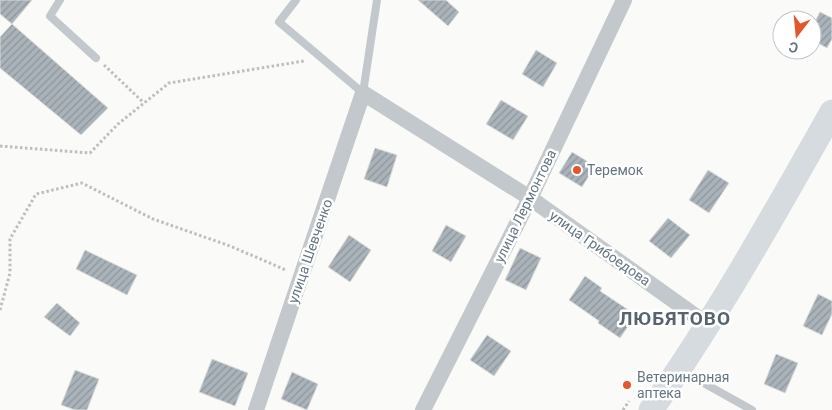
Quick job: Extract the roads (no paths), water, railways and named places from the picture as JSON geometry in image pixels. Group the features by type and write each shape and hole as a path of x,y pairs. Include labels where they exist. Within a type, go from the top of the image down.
{"main road":[{"path":"651,410 680,370 708,325 775,213 832,112"}],"street":[{"name":"улица Лермонтова","path":"423,410 530,198 624,0"},
{"name":"улица Грибоедова","path":"363,93 530,198 708,325"},
{"name":"улица Шевченко","path":"256,410 363,93"}],"lane":[{"path":"60,0 50,16 96,58"},
{"path":"296,0 279,22 363,93"},
{"path":"363,93 377,0"},
{"path":"680,370 752,410"}],"place":[{"name":"Теремок","path":"577,170"},
{"name":"Ветеринарная аптека","path":"627,385"}],"district":[{"name":"ЛЮБЯТОВО","path":"675,318"}]}
